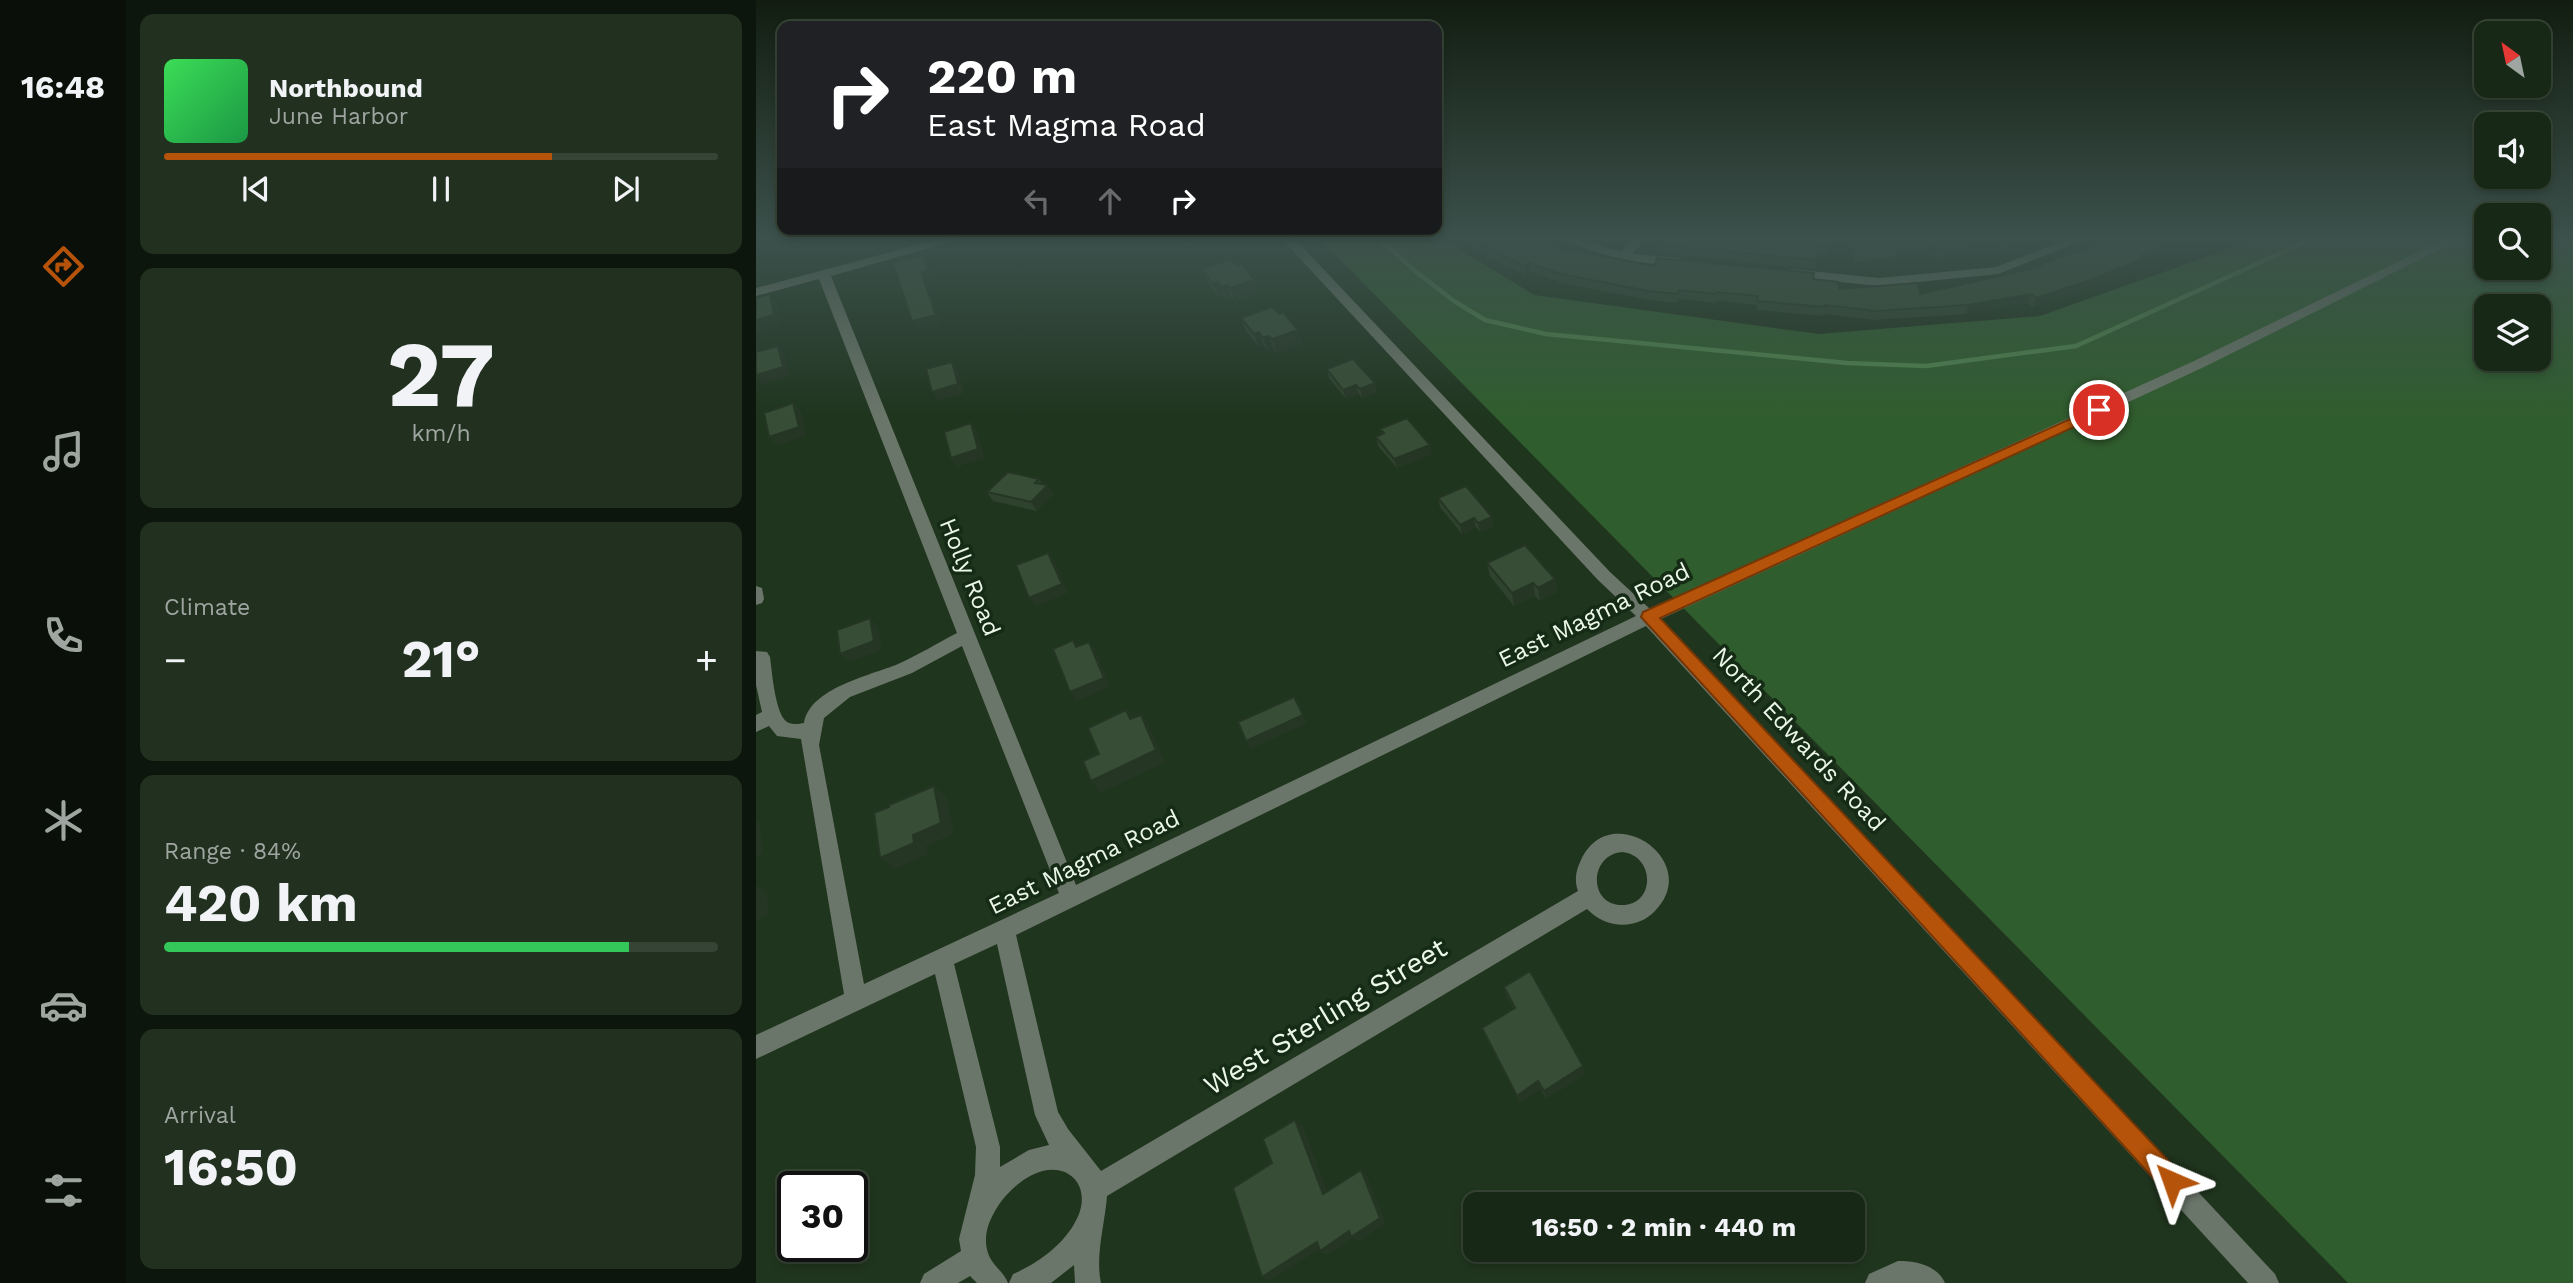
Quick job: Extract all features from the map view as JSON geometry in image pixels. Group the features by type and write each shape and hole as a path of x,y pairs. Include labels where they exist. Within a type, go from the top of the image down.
{"street":[{"name":"Holly Road","path":"833,297 1071,898"},
{"name":"North Edwards Road","path":"1342,297 1604,576 1649,617 2266,1283"},
{"name":"East Magma Road","path":"756,1047 1071,898 1649,617 2199,364 2336,297"},
{"path":"756,592 756,599"},
{"path":"856,999 810,745 815,714 844,692 906,668 967,636"},
{"path":"758,653 764,720 787,732 812,731"},
{"name":"West Sterling Street","path":"1093,1199 1589,896"},
{"path":"1004,929 1047,1115 1059,1138 1089,1174 1093,1199 1086,1273 1088,1283"},
{"path":"942,959 988,1147 988,1175 971,1240 973,1259 982,1274 995,1283"},
{"path":"976,1218 988,1197 1005,1178 1024,1164 1044,1157 1063,1156 1079,1163"},
{"path":"1023,1283 1035,1280 1055,1267 1073,1250 1085,1230 1093,1199"},
{"path":"933,1283 973,1259"},
{"path":"1878,1283 1891,1275 1908,1273 1932,1283"}],"green space":[{"path":"1377,297 1548,297 1819,334 2040,316 2094,297 2474,297 2474,371 2551,371 2551,297 2573,297 2573,1283 2348,1283"}],"building":[{"path":"771,297 774,315 756,320 756,298"},
{"path":"904,297 930,297 936,315 912,321"},
{"path":"1758,297 2015,297 1968,305 1876,311 1757,301"},
{"path":"1272,307 1279,314 1283,312 1298,330 1272,339 1269,336 1263,338 1259,332 1254,334 1241,318"},
{"path":"778,346 783,367 756,375 756,352"},
{"path":"1353,359 1375,383 1360,389 1356,385 1343,390 1327,369"},
{"path":"952,362 958,384 932,392 926,369"},
{"path":"793,403 799,427 769,437 764,413"},
{"path":"1407,418 1430,445 1394,459 1376,437 1384,433 1380,429"},
{"path":"971,423 978,449 951,458 944,432"},
{"path":"1008,472 1039,479 1035,483 1048,485 1031,502 987,492"},
{"path":"1466,486 1492,517 1478,523 1474,518 1460,525 1438,498"},
{"path":"1525,545 1555,579 1538,588 1533,583 1512,593 1487,563"},
{"path":"1048,553 1062,584 1029,598 1016,565"},
{"path":"870,618 874,641 840,654 837,630"},
{"path":"1073,640 1076,647 1089,642 1104,678 1070,692 1053,649"},
{"path":"1294,697 1303,715 1246,741 1238,722"},
{"path":"1126,710 1130,719 1141,715 1156,750 1091,781 1083,761 1099,754 1088,728"},
{"path":"934,786 941,823 913,835 914,843 880,858 874,813"},
{"path":"1530,971 1583,1066 1544,1091 1538,1081 1517,1096 1482,1028 1515,1008 1504,987"},
{"path":"1295,1120 1323,1194 1361,1170 1380,1218 1351,1237 1349,1231 1320,1251 1317,1242 1262,1277 1233,1188 1272,1163 1263,1139"}],"waterway":[{"path":"1449,297 1485,320 1546,334 1847,363 1926,366 2076,346 2184,297"}],"route":[{"path":"2099,410 1649,617 2172,1181"}]}
